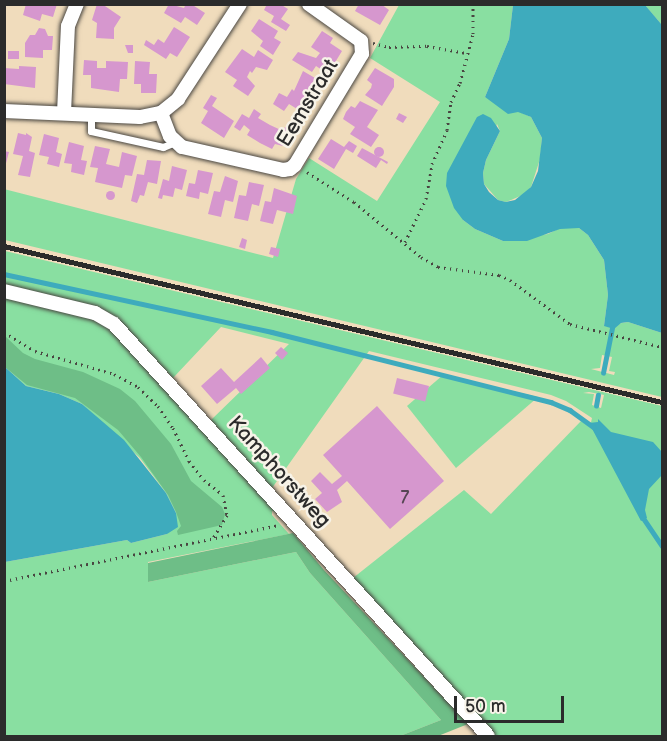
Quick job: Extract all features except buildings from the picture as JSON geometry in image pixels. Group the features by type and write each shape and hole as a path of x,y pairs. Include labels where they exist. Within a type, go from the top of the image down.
{"street":[{"path":"64,112 68,26 77,4"},
{"path":"4,111 140,117 161,113 178,99 240,4"},
{"path":"309,4 361,41"},
{"name":"Eemstraat","path":"175,142 182,147 283,170 295,165 362,54 361,41"},
{"path":"161,113 170,136 175,142"},
{"name":"Kamphorstweg","path":"4,291 95,313 114,324 488,736"}],"lane":[{"path":"91,114 91,131 163,147 175,142"}],"path":[{"path":"405,242 426,199 432,164 447,130 451,102 460,83 466,53 473,34 473,4"},
{"path":"361,41 389,47 427,46 466,53"},
{"path":"295,165 354,202 438,267 499,275 510,280 570,324 663,347"},
{"path":"4,333 35,351 114,375 138,387 158,406 173,428 189,461 204,480 223,495 227,515 213,538"},
{"path":"4,581 295,521"}],"green space":[{"path":"399,5 513,5 509,39 485,97 531,117 542,138 540,159 531,187 525,194 506,202 498,200 484,184 483,173 486,160 500,131 497,124 463,220 475,229 503,241 548,234 560,228 579,228 588,235 604,260 608,295 604,326 628,322 662,333 662,397 5,240 4,189 273,258 296,179 309,158 377,201 440,102 370,58","holes":["602,355 612,357 609,371 615,372 614,375 591,369 600,368"]},
{"path":"645,5 662,5 662,25 649,10"},
{"path":"5,251 662,406 662,736 495,736 353,578 464,490 491,514 581,421 590,427 592,418 566,401 551,395 369,351 272,488 211,420 289,344 221,327 173,378 117,319 5,287","holes":["589,392 604,395 601,408 592,405 594,394 583,393"]},
{"path":"5,295 87,315 110,325 277,512 272,511 272,515 289,534 148,562 148,582 296,552 310,573 441,720 400,736 5,736 5,562 127,540 131,543 167,534 176,513 166,493 140,458 82,404 59,394 26,386 5,367"},
{"path":"5,336 23,353 35,359 83,372 120,389 135,401 171,444 191,481 222,507 225,514 222,525 178,535 177,531 181,526 168,495 118,430 75,398 27,385 5,367"},
{"path":"443,375 538,397 456,468 407,406"},
{"path":"293,533 324,570 468,724 438,736 400,736 441,720 310,573 296,552 148,582 148,563"}],"water":[{"path":"513,5 645,5 662,25 662,333 628,322 621,323 614,329 604,326 608,295 604,260 588,235 579,228 560,229 527,241 503,241 475,229 463,220 454,208 446,186 447,173 477,117 483,114 491,118 500,131 486,160 483,173 484,184 489,192 498,200 506,202 515,200 531,187 538,171 542,138 531,117 518,112 508,114 485,97 509,39"},
{"path":"5,367 26,386 59,394 82,404 124,440 166,493 176,513 178,527 167,534 131,543 127,540 5,562"},
{"path":"598,419 611,432 653,442 662,452 662,475 649,489 645,510 647,518 641,521 589,423 598,422"}],"waterway":[{"path":"4,274 272,332 551,402 570,410 593,427"},
{"path":"603,373 612,328"},
{"path":"596,406 598,395"},
{"path":"642,516 662,546"}],"railway":[{"path":"4,246 662,402"}]}
